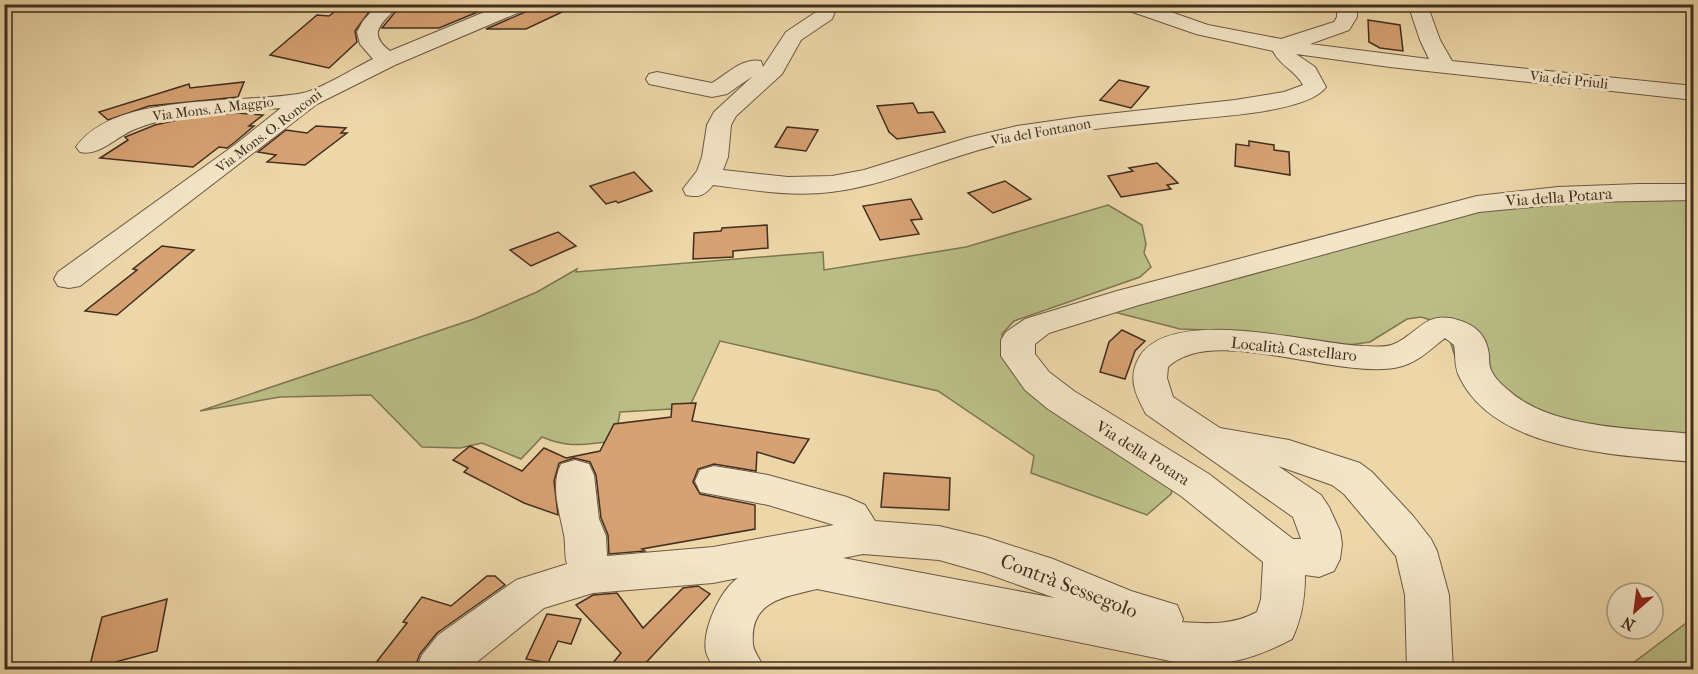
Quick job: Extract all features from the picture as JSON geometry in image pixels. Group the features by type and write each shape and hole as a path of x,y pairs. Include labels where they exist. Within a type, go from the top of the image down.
{"street":[{"path":"387,60 369,44 367,31 369,24 390,4"},
{"name":"Via Mons. O. Ronconi","path":"69,279 309,99 387,60 522,4"},
{"path":"657,79 700,89 719,89 789,41 806,26 825,15 828,4"},
{"name":"Via dei Priuli","path":"1128,4 1203,30 1282,46 1694,93"},
{"name":"Via dei Priuli","path":"1282,46 1342,26 1347,17 1347,4"},
{"path":"1418,4 1430,40 1444,66"},
{"name":"Via del Fontanon","path":"789,41 787,50 774,69 726,112 719,125 715,157 705,183 831,184 912,165 1014,134 1098,122 1254,105 1314,90 1314,81 1307,72 1287,58 1282,46"},
{"name":"Via Mons. A. Maggio","path":"89,147 105,134 128,123 151,116 201,108 309,99"},
{"name":"Via della Potara","path":"1284,555 1195,485 1061,400 1037,381 1018,356 1018,340 1037,326 1128,298 1477,204 1526,197 1694,192"},
{"name":"Località Castellaro","path":"1284,555 1319,559 1323,540 1319,526 1307,506 1159,405 1151,386 1149,373 1159,356 1174,348 1200,341 1236,342 1358,357 1386,357 1403,354 1430,331 1440,328 1456,331 1468,339 1472,348 1472,366 1476,377 1501,403 1527,419 1568,433 1694,448"},
{"path":"1207,439 1289,454 1346,474 1358,483 1399,528 1416,551 1427,595 1430,669"},
{"path":"575,475 579,519 585,536 586,558 593,575"},
{"path":"714,481 768,490 847,513 863,537"},
{"name":"Contrà Sessegolo","path":"439,669 454,650 531,593 593,575 713,565 863,537 939,543 985,555 1053,576 1125,609 1161,619 1213,626 1276,625"},
{"path":"742,669 729,651 735,612 753,591 776,581 817,572 1180,642 1221,646 1251,639 1276,625 1283,599 1284,555"}],"green space":[{"path":"1693,195 1693,436 1581,425 1529,414 1459,368 1449,338 1437,322 1421,317 1407,319 1370,342 1349,345 1234,331 1180,329 1114,312 1510,200"},
{"path":"1108,205 1142,225 1146,244 1144,253 1151,267 1140,277 1014,321 1002,334 1004,357 1176,480 1171,494 1147,515 1031,473 1034,456 938,391 720,341 689,408 620,412 615,441 570,444 542,437 521,459 482,443 460,448 422,447 371,395 280,397 200,411 474,319 537,292 577,269 576,272 823,252 824,270 966,247"},
{"path":"1693,618 1693,669 1625,669 1665,641"}],"building":[{"path":"497,4 439,28 382,28 401,5"},
{"path":"533,4 579,4 526,29 486,29 530,10"},
{"path":"343,5 374,5 355,31 357,42 329,68 270,55 317,15 329,16"},
{"path":"1368,20 1400,25 1403,51 1380,48 1369,42"},
{"path":"1119,80 1149,87 1131,108 1100,100"},
{"path":"244,82 238,97 149,106 108,120 99,112 189,84 190,88"},
{"path":"913,103 918,113 933,112 945,132 897,139 889,132 877,106"},
{"path":"238,113 263,115 249,126 254,126 227,148 219,147 193,167 100,158 128,140 125,137 155,125 190,117"},
{"path":"316,126 346,128 341,133 347,133 305,165 267,162 276,155 258,152 286,130 307,133"},
{"path":"787,127 818,130 806,151 775,147"},
{"path":"1249,141 1274,145 1274,150 1289,152 1290,175 1235,166 1236,144 1249,146"},
{"path":"1157,163 1178,183 1167,185 1171,189 1121,197 1108,176 1133,171 1129,168"},
{"path":"634,172 652,191 618,203 616,201 606,204 590,186"},
{"path":"1005,181 1031,199 993,213 968,193"},
{"path":"911,199 922,219 911,220 919,234 880,240 863,206"},
{"path":"767,225 768,248 733,251 733,257 693,259 694,233 721,231 722,228"},
{"path":"558,232 576,246 531,266 510,250"},
{"path":"162,246 194,250 117,315 85,311 137,270 133,269"},
{"path":"1122,330 1145,341 1135,351 1125,379 1100,372 1109,342"},
{"path":"696,403 692,421 809,439 794,463 757,452 756,471 714,464 698,469 693,482 700,494 755,505 755,529 642,549 645,551 609,554 608,535 601,518 596,475 590,462 574,458 559,463 554,481 558,515 524,503 464,472 468,468 453,460 470,446 522,471 544,448 566,458 600,451 614,424 671,417 672,404"},
{"path":"884,473 950,478 949,510 881,507"},
{"path":"487,576 495,576 505,585 437,633 420,654 414,669 371,669 407,623 403,622 422,597 451,606"},
{"path":"698,586 710,594 640,669 608,669 621,653 576,605 593,595 617,593 643,628 683,588"},
{"path":"167,599 157,651 89,669 102,617"},
{"path":"547,614 581,619 571,644 558,641 548,663 526,659"}]}
